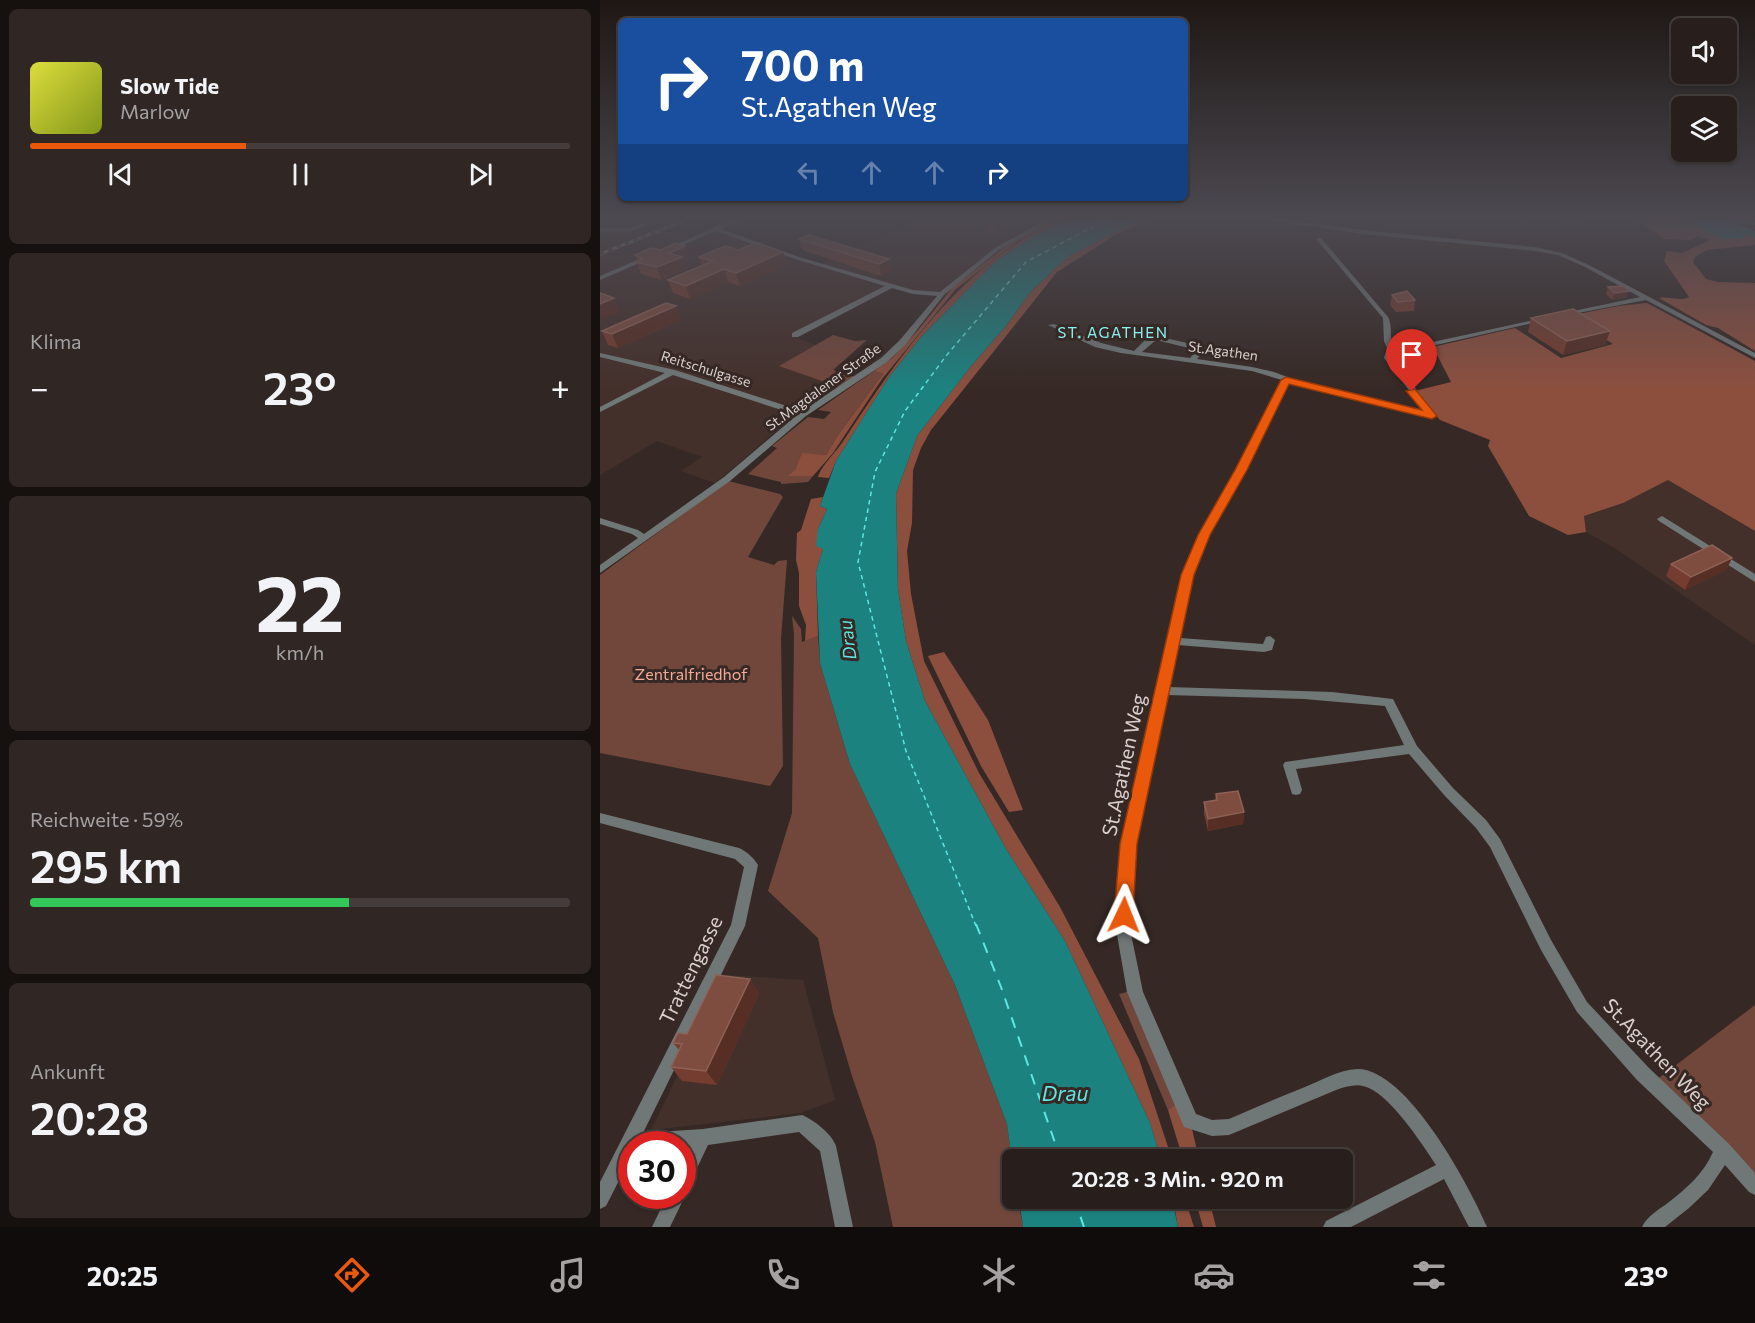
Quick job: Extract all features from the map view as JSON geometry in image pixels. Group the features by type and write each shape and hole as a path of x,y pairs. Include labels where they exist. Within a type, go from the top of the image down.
{"street":[{"path":"858,275 913,292 942,294"},
{"name":"St.Magdalener Straße","path":"600,570 727,478 804,414 884,360 902,343 942,294 965,275"},
{"path":"1286,380 1432,416 1388,358 1391,348 1387,340 1386,318 1350,275"},
{"path":"1604,275 1755,356"},
{"path":"795,335 892,285"},
{"path":"1391,348 1405,350 1646,298"},
{"name":"St.Agathen","path":"1052,325 1098,345 1135,354 1252,369 1274,374 1286,380"},
{"path":"1135,354 1151,339 1156,338 1200,348 1201,351 1193,360"},
{"name":"Reitschulgasse","path":"600,355 672,372 804,414"},
{"path":"600,410 672,372"},
{"name":"St.Agathen Weg","path":"1286,380 1241,470 1204,535 1188,575 1161,691 1148,763 1128,844 1123,929 1134,992 1190,1121 1212,1128 1229,1127 1335,1082 1350,1077 1367,1078 1391,1093 1421,1128 1469,1205 1478,1227"},
{"path":"1662,519 1755,579"},
{"path":"600,521 635,531 644,538"},
{"path":"1172,640 1263,648 1268,647 1270,640"},
{"name":"St.Agathen Weg","path":"1161,691 1251,695 1330,695 1389,702 1412,749 1495,843 1546,945 1582,1007 1643,1074 1723,1150 1755,1186"},
{"path":"1296,790 1289,765 1412,749"},
{"name":"Trattengasse","path":"600,818 740,854 751,865 738,926 636,1131"},
{"path":"696,1137 802,1123 828,1146 844,1227"},
{"path":"696,1152 703,1137"},
{"path":"1651,1227 1700,1188 1718,1166 1723,1150"},
{"name":"Trattengasse","path":"600,1200 618,1165"},
{"path":"1332,1227 1446,1169"},
{"path":"661,1227 669,1209"}],"shaded area":[{"path":"600,275 962,275 941,292 916,292 893,286 794,337 816,345 780,366 839,387 798,413 715,483 681,471 702,457 657,441 600,475"},
{"path":"968,275 974,275 956,289 882,379 833,453 813,476 788,476 795,470 802,453 826,455 883,374 874,371 892,358 953,287"},
{"path":"975,275 982,275 922,336 889,377 836,461 829,478 818,477 883,382 950,299"},
{"path":"1048,275 1054,275 931,430 913,470 912,523 907,551 911,594 924,661 979,773 1060,907 1139,1059 1169,1149 1158,1149 1150,1123 1065,941 1006,849 925,701 906,641 898,589 896,494 917,436 972,365 1006,326 1031,291"},
{"path":"1674,275 1703,275 1706,279 1718,282 1755,283 1755,351 1718,328 1706,325 1659,298 1689,297"},
{"path":"1647,303 1755,361 1755,531 1668,480 1623,503 1584,516 1586,532 1568,535 1529,516 1488,446 1490,440 1440,420 1415,391 1451,382 1433,347 1515,328 1561,358 1613,344 1569,316 1618,306"},
{"path":"1668,480 1755,531 1755,645 1618,550 1586,532 1584,516 1623,503"},
{"path":"823,497 820,506 827,509 818,529 823,549 816,572 818,636 805,641 806,625 799,606 797,533 801,530 811,499"},
{"path":"944,652 988,720 1023,810 1009,812 981,766 928,656"},
{"path":"727,975 803,980 835,1100 801,1113 651,1130"},
{"path":"1177,1103 1192,1129 1197,1149 1180,1149 1168,1110"},
{"path":"1175,1209 1188,1209 1194,1227 1178,1227"},
{"path":"1198,1209 1212,1209 1216,1227 1203,1227"}],"green space":[{"path":"833,335 855,341 867,340 833,370 855,377 839,387 779,366"},
{"path":"874,371 883,374 826,455 802,454 795,470 813,476 808,482 781,484 781,482 748,474 777,448 772,446 808,417 824,419 831,412 818,410"},
{"name":"Zentralfriedhof","path":"728,481 780,494 783,497 748,557 774,565 778,561 787,560 781,639 783,766 770,786 600,753 600,575"},
{"path":"792,616 801,629 802,642 818,636 820,663 850,764 955,985 1007,1124 1010,1149 1002,1149 1002,1209 1020,1209 1023,1227 893,1227 875,1142 833,1012 818,938 768,891 792,813 794,634"},
{"path":"1131,991 1177,1103 1168,1110 1119,994"},
{"path":"1755,1005 1755,1177 1655,1081"}],"water":[{"name":"Drau","path":"982,275 1048,275 1031,291 1006,326 972,365 917,436 896,494 898,589 906,641 925,701 1006,849 1065,941 1150,1123 1158,1149 1010,1149 1007,1124 955,985 850,764 820,663 816,572 823,549 816,546 818,529 827,509 820,506 836,461 889,377 922,336"},
{"path":"1020,1209 1174,1209 1178,1227 1023,1227"}],"building":[{"path":"679,275 710,275 686,286 668,280"},
{"path":"1623,286 1629,291 1615,293 1608,287"},
{"path":"1407,291 1415,300 1398,302 1392,295"},
{"path":"600,293 614,298 600,304"},
{"path":"666,303 676,306 612,334 602,331"},
{"path":"1573,309 1610,331 1567,341 1531,318"},
{"path":"1712,545 1732,558 1691,577 1671,564"},
{"path":"1238,791 1244,812 1208,819 1204,802 1217,800 1216,794"},
{"path":"716,975 750,979 706,1071 671,1067 682,1044 673,1043 678,1033 687,1034"}],"ferry route":[{"path":"976,926 906,751 858,562 875,472 905,411 946,356 1015,275"},
{"path":"976,924 1001,987 1057,1149"},
{"path":"1078,1209 1084,1227"}],"district":[{"name":"ST. AGATHEN","path":"1113,333"}],"route":[{"path":"1124,915 1128,844 1148,763 1161,691 1188,575 1204,535 1241,470 1286,380 1432,416 1412,391"}]}
